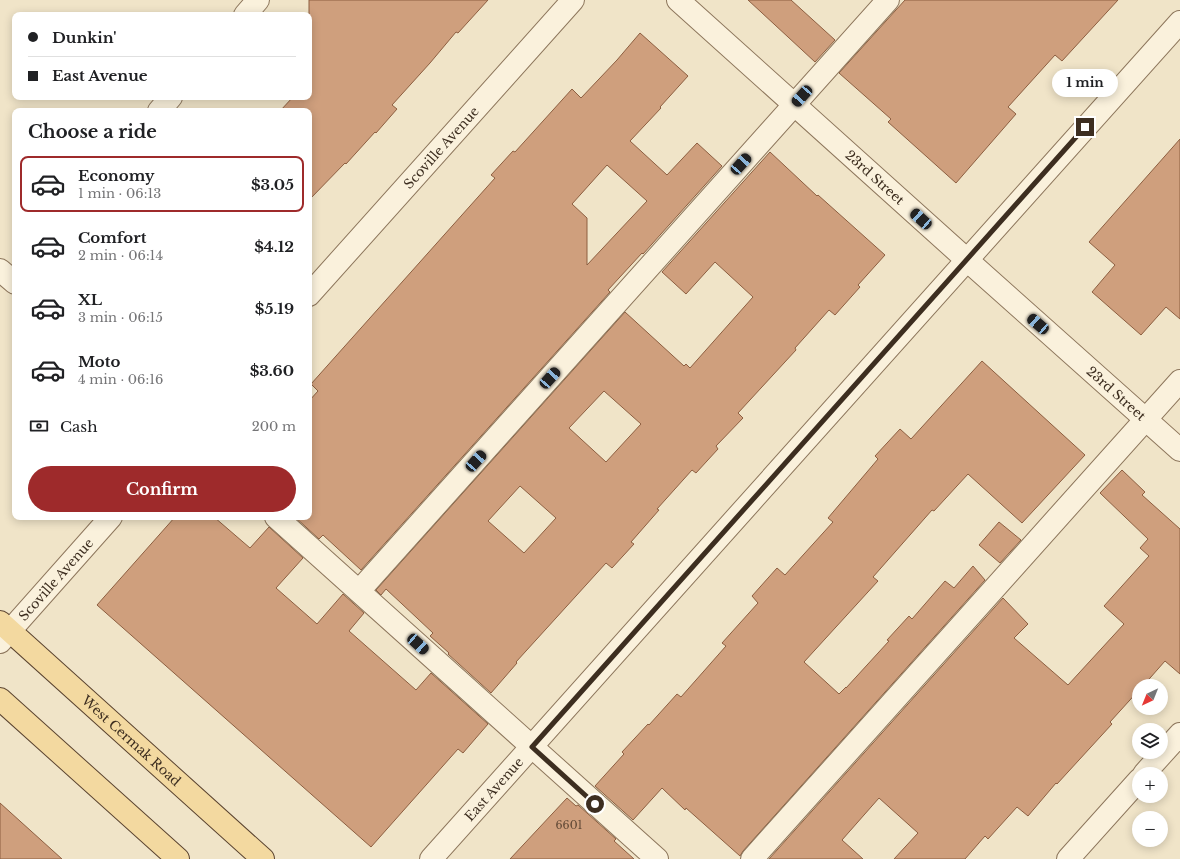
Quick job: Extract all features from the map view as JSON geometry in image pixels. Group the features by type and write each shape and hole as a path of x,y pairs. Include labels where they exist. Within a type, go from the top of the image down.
{"main road":[{"name":"West Cermak Road","path":"3,632 263,859"},
{"path":"0,699 178,859"}],"street":[{"path":"248,12 258,0"},
{"name":"Scoville Avenue","path":"312,292 573,0"},
{"name":"23rd Street","path":"678,0 966,260 1180,450"},
{"path":"359,592 888,0"},
{"name":"East Avenue","path":"431,859 1180,22"},
{"path":"161,108 168,100"},
{"path":"752,859 1180,381"},
{"name":"Scoville Avenue","path":"3,632 108,520"},
{"path":"279,520 657,859"},
{"path":"1150,767 1180,734"},
{"path":"1068,859 1132,788"}],"building":[{"path":"309,0 488,0 458,33 456,32 392,105 397,109 376,133 375,132 346,164 345,163 312,197 312,108 283,108 290,100 312,100 312,12 309,12"},
{"path":"748,0 791,0 835,40 815,62"},
{"path":"905,0 1118,0 1062,61 1055,55 1008,107 1016,114 956,183 888,122 891,119 839,73"},
{"path":"640,33 688,76 630,141 667,175 697,143 722,166 643,254 642,253 608,290 610,292 361,570 323,535 319,539 298,520 312,520 312,398 318,391 312,385 312,383 495,178 491,175 513,151 515,152 572,89 581,98","holes":["607,165 647,201 587,265 587,218 572,204"]},
{"path":"1180,139 1180,319 1166,307 1141,335 1092,292 1115,265 1089,242"},
{"path":"770,152 817,196 818,195 885,255 858,285 860,287 835,315 829,310 795,348 796,350 738,413 743,418 716,446 718,449 696,473 692,470 657,509 659,510 631,542 634,544 612,568 606,563 516,662 517,663 491,693 448,654 449,653 430,636 433,633 386,589 381,595 376,590 625,312 684,366 686,364 690,368 753,297 715,262 686,294 662,272","holes":["604,391 641,424 606,462 569,428","520,486 556,518 524,553 488,521"]},
{"path":"982,361 1085,455 1022,523 968,474 934,511 932,510 873,577 878,581 804,662 839,694 889,641 887,640 909,616 912,619 945,581 954,588 973,566 985,580 740,856 686,808 685,810 662,788 633,820 595,786 624,754 622,752 648,724 649,725 677,694 681,697 726,646 722,643 758,603 752,596 777,568 785,575 833,522 828,518 878,459 875,456 900,429 911,439"},
{"path":"1122,470 1145,492 1142,495 1180,529 1180,674 1165,661 1149,679 1132,679 1132,698 1110,722 1112,724 1057,784 1056,783 1028,816 1017,807 988,839 985,836 965,859 894,859 918,833 879,798 842,840 863,859 769,859 1003,598 1028,624 1014,638 1068,685 1124,624 1104,606 1149,556 1140,548 1148,539 1100,493"},
{"path":"172,520 217,520 250,548 269,527 303,558 276,588 317,624 343,594 364,613 349,631 416,690 431,673 488,724 463,753 458,749 371,847 97,605"},
{"path":"999,522 1021,540 1000,563 979,545"},
{"path":"567,798 576,806 578,805 616,839 614,841 634,859 510,859"},
{"path":"0,803 62,859 0,859"}],"route":[{"path":"595,804 532,747 1085,127"}]}
